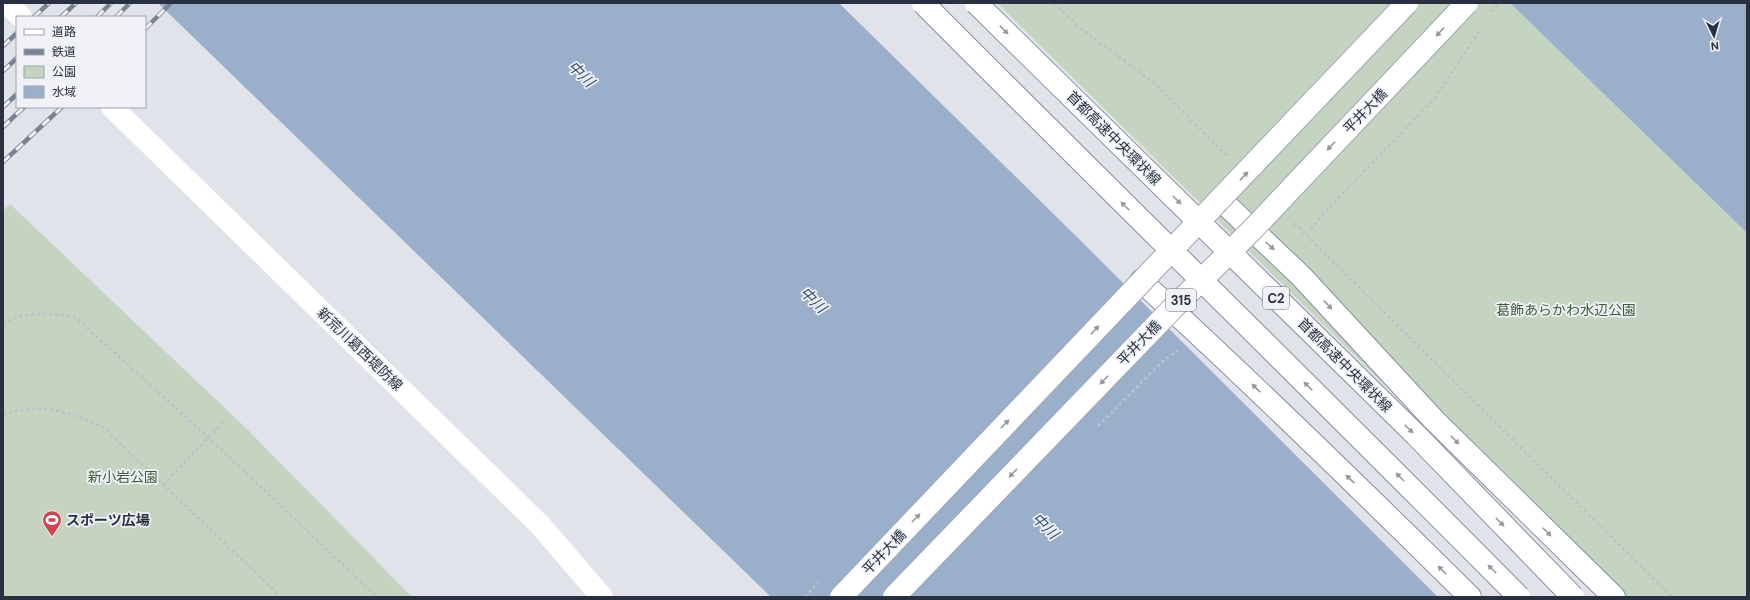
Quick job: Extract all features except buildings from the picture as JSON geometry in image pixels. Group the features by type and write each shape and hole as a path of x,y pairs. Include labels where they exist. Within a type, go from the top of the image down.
{"main road":[{"path":"6,3 20,16"},
{"path":"923,3 1140,221 1385,461 1519,597"},
{"name":"首都高速中央環状線","path":"976,3 1416,435 1572,597"},
{"name":"平井大橋","path":"841,597 1407,3"},
{"name":"平井大橋","path":"894,597 1172,309 1252,230 1467,3"},
{"name":"新荒川葛西堤防線","path":"113,108 540,525 602,597"},
{"path":"1220,200 1301,276 1434,420 1614,597"},
{"path":"1141,281 1350,479 1470,597"}],"path":[{"path":"1054,3 1080,28 1153,82"},
{"path":"1490,16 1498,3"},
{"path":"1311,230 1321,216 1435,98 1480,29"},
{"path":"3,324 13,318 47,313 75,317 209,438 377,597"},
{"path":"1389,317 1497,422 1672,597"},
{"path":"3,414 46,408 78,415 104,428 281,597"},
{"path":"164,485 224,420"}],"green space":[{"name":"葛飾あらかわ水辺公園","path":"997,3 1510,3 1747,233 1747,597 1600,597"},
{"name":"新小岩公園","path":"10,204 247,429 412,597 3,597 3,211"}],"water":[{"name":"中川","path":"158,3 839,3 1079,239 1438,597 771,597"},
{"path":"1510,3 1747,3 1747,233"}],"railway":[{"path":"35,16 49,3"},
{"path":"62,16 76,3"},
{"path":"98,16 111,3"},
{"path":"117,16 130,3"},
{"path":"146,28 171,3"},
{"path":"3,46 16,34"},
{"path":"3,71 16,59"},
{"path":"3,107 16,95"},
{"path":"3,127 23,108"},
{"path":"3,162 61,108"}],"place":[{"name":"スポーツ広場","path":"52,537"}]}
